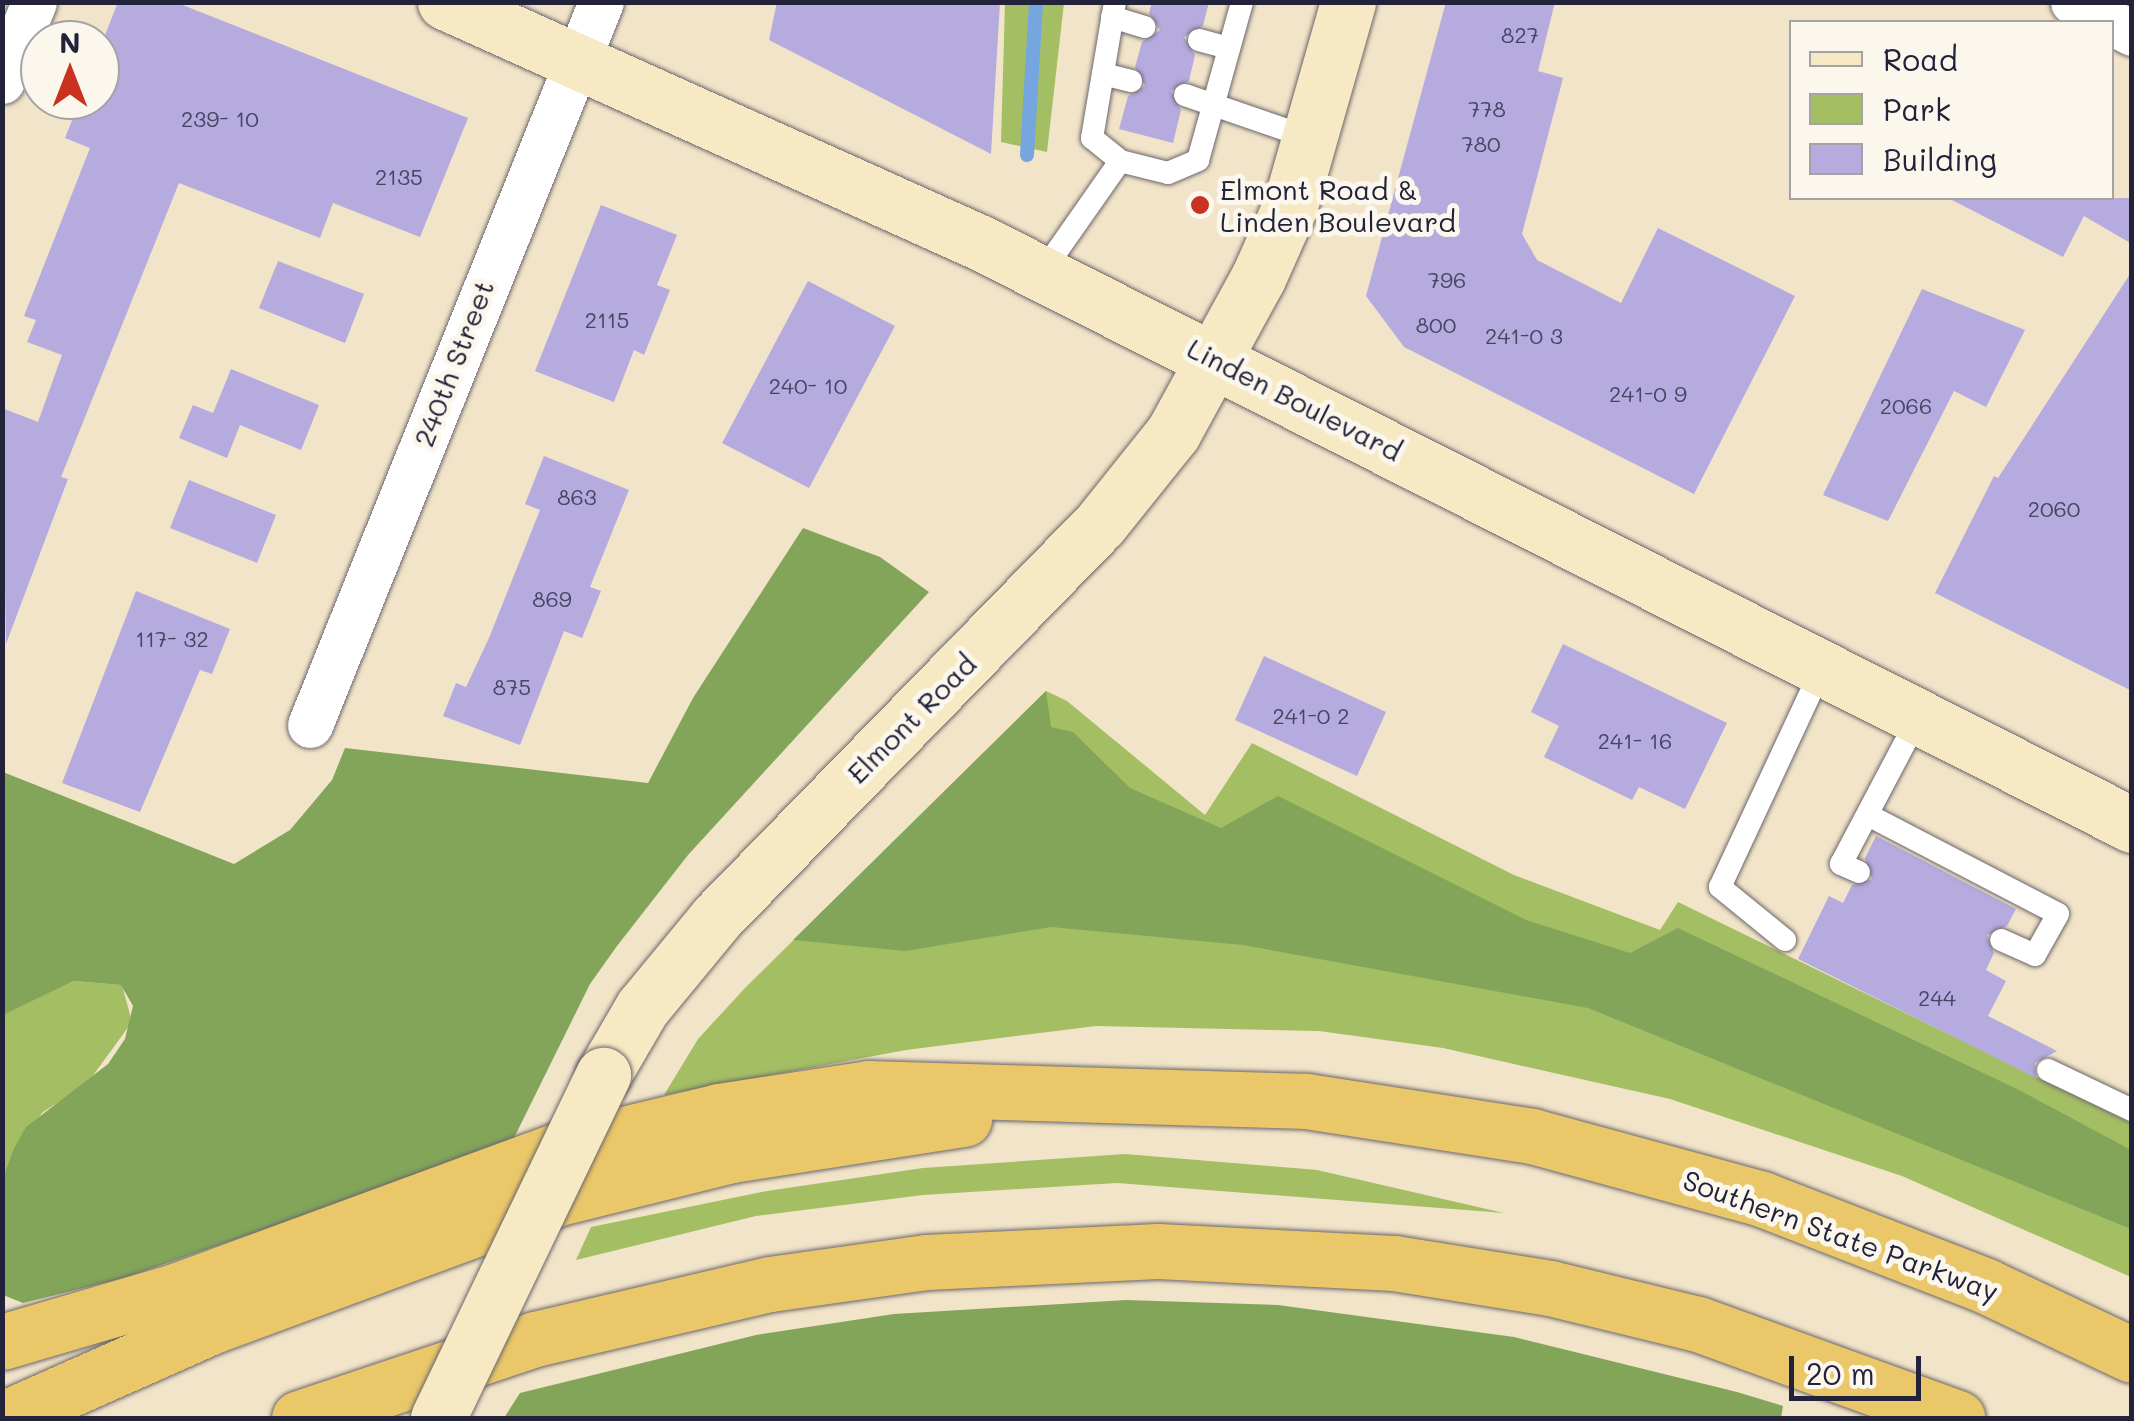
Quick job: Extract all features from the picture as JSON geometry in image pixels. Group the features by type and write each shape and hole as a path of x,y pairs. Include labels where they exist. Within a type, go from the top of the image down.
{"highway":[{"path":"2,1342 156,1298 561,1149 720,1111 869,1088 1125,1099"},
{"name":"Southern State Parkway","path":"1125,1099 1229,1096 1379,1109 1610,1154 1762,1200 1912,1255 2132,1355"},
{"path":"5,1418 210,1327 560,1198 786,1145 1125,1099"},
{"path":"299,1418 535,1339 754,1287 926,1262 1158,1251 1394,1263 1550,1288 1698,1324 1958,1418"}],"main road":[{"name":"Linden Boulevard","path":"444,2 578,57 1214,358 2132,826"},
{"name":"Elmont Road","path":"438,1418 602,1075 652,994 716,916 1125,497 1173,433 1276,240 1312,139 1348,2"}],"street":[{"path":"2,81 34,2"},
{"name":"240th Street","path":"310,725 601,2"},
{"path":"2073,2 2107,20"}],"lane":[{"path":"1146,27 1114,10 1092,138 1120,161 1168,172 1198,160 1242,2"},
{"path":"1199,40 1229,48"},
{"path":"1103,74 1132,82"},
{"path":"1185,96 1312,139"},
{"path":"1041,274 1120,161"},
{"path":"1785,940 1720,887 1822,668"},
{"path":"1859,872 1841,864 1918,718"},
{"path":"1868,815 2058,914 2035,955 2001,940"},
{"path":"2048,1070 2132,1110"}],"green space":[{"path":"1005,3 1064,3 1047,152 1001,142"},
{"path":"803,528 880,557 929,592 688,855 617,946 590,984 511,1144 124,1278 23,1303 3,1295 3,1177 13,1150 26,1127 108,1064 125,1039 133,1006 121,985 74,981 3,1015 3,772 234,864 290,830 332,780 345,748 648,783 693,698"},
{"path":"1046,691 1067,701 1205,815 1252,743 1514,875 1660,930 1678,902 2131,1123 2131,1277 1902,1176 1670,1099 1443,1048 1319,1031 1096,1026 906,1050 664,1095 698,1039 745,988"},
{"path":"1046,691 1051,727 1073,732 1130,788 1221,828 1278,796 1526,920 1630,953 1678,928 2017,1089 2131,1150 2131,1229 1588,1008 1243,945 1051,927 905,951 793,940"},
{"path":"74,981 122,985 132,1022 86,1085 43,1112 13,1150 3,1177 2,1015"},
{"path":"1125,1154 1317,1170 1504,1213 1117,1183 923,1195 756,1216 576,1260 591,1227 767,1191 923,1168"},
{"path":"1126,1300 1278,1305 1514,1337 1737,1392 1783,1406 1781,1418 504,1418 520,1393 756,1335 894,1314"}],"building":[{"path":"118,2 175,2 468,118 420,237 333,203 320,238 179,183 61,477 68,479 6,644 2,408 38,422 62,355 27,342 36,320 24,316 90,148 65,138 72,120 120,120 120,20 111,20"},
{"path":"777,2 1000,2 991,154 769,40"},
{"path":"1152,2 1209,2 1203,26 1184,37 1195,55 1189,81 1171,91 1181,110 1173,143 1119,129 1128,96 1145,86 1135,67 1142,42 1160,30 1149,13"},
{"path":"1446,2 1555,2 1538,71 1563,78 1522,234 1537,260 1621,303 1658,228 1795,296 1694,494 1404,347 1366,296"},
{"path":"2132,198 2132,244 2084,216 2063,257 1952,200"},
{"path":"601,205 677,235 657,285 670,290 644,355 634,350 614,402 535,371"},
{"path":"278,261 364,294 345,343 259,308"},
{"path":"2132,271 2132,691 1935,593 1994,476 1998,478"},
{"path":"808,281 895,326 809,488 722,443"},
{"path":"1922,289 2025,330 1986,407 1954,391 1888,521 1823,495"},
{"path":"231,369 319,405 301,450 240,425 227,458 179,438 193,405 213,413"},
{"path":"544,456 629,490 590,587 601,591 582,638 564,631 520,745 443,716 456,683 466,687 540,510 525,504"},
{"path":"189,480 276,515 257,563 170,528"},
{"path":"136,591 230,629 212,674 200,670 140,812 62,783"},
{"path":"1563,644 1727,723 1685,809 1639,787 1632,800 1544,757 1559,726 1531,712"},
{"path":"1264,656 1386,712 1357,776 1235,720"},
{"path":"1876,836 2016,909 2007,926 1987,935 1994,953 1986,970 2006,981 1988,1016 2057,1051 2035,1063 2036,1078 1798,959 1829,896 1843,903 1852,885 1872,879 1865,858"}],"waterway":[{"path":"1027,155 1036,2"}],"place":[{"name":"Elmont Road & Linden Boulevard","path":"1200,205"}]}
